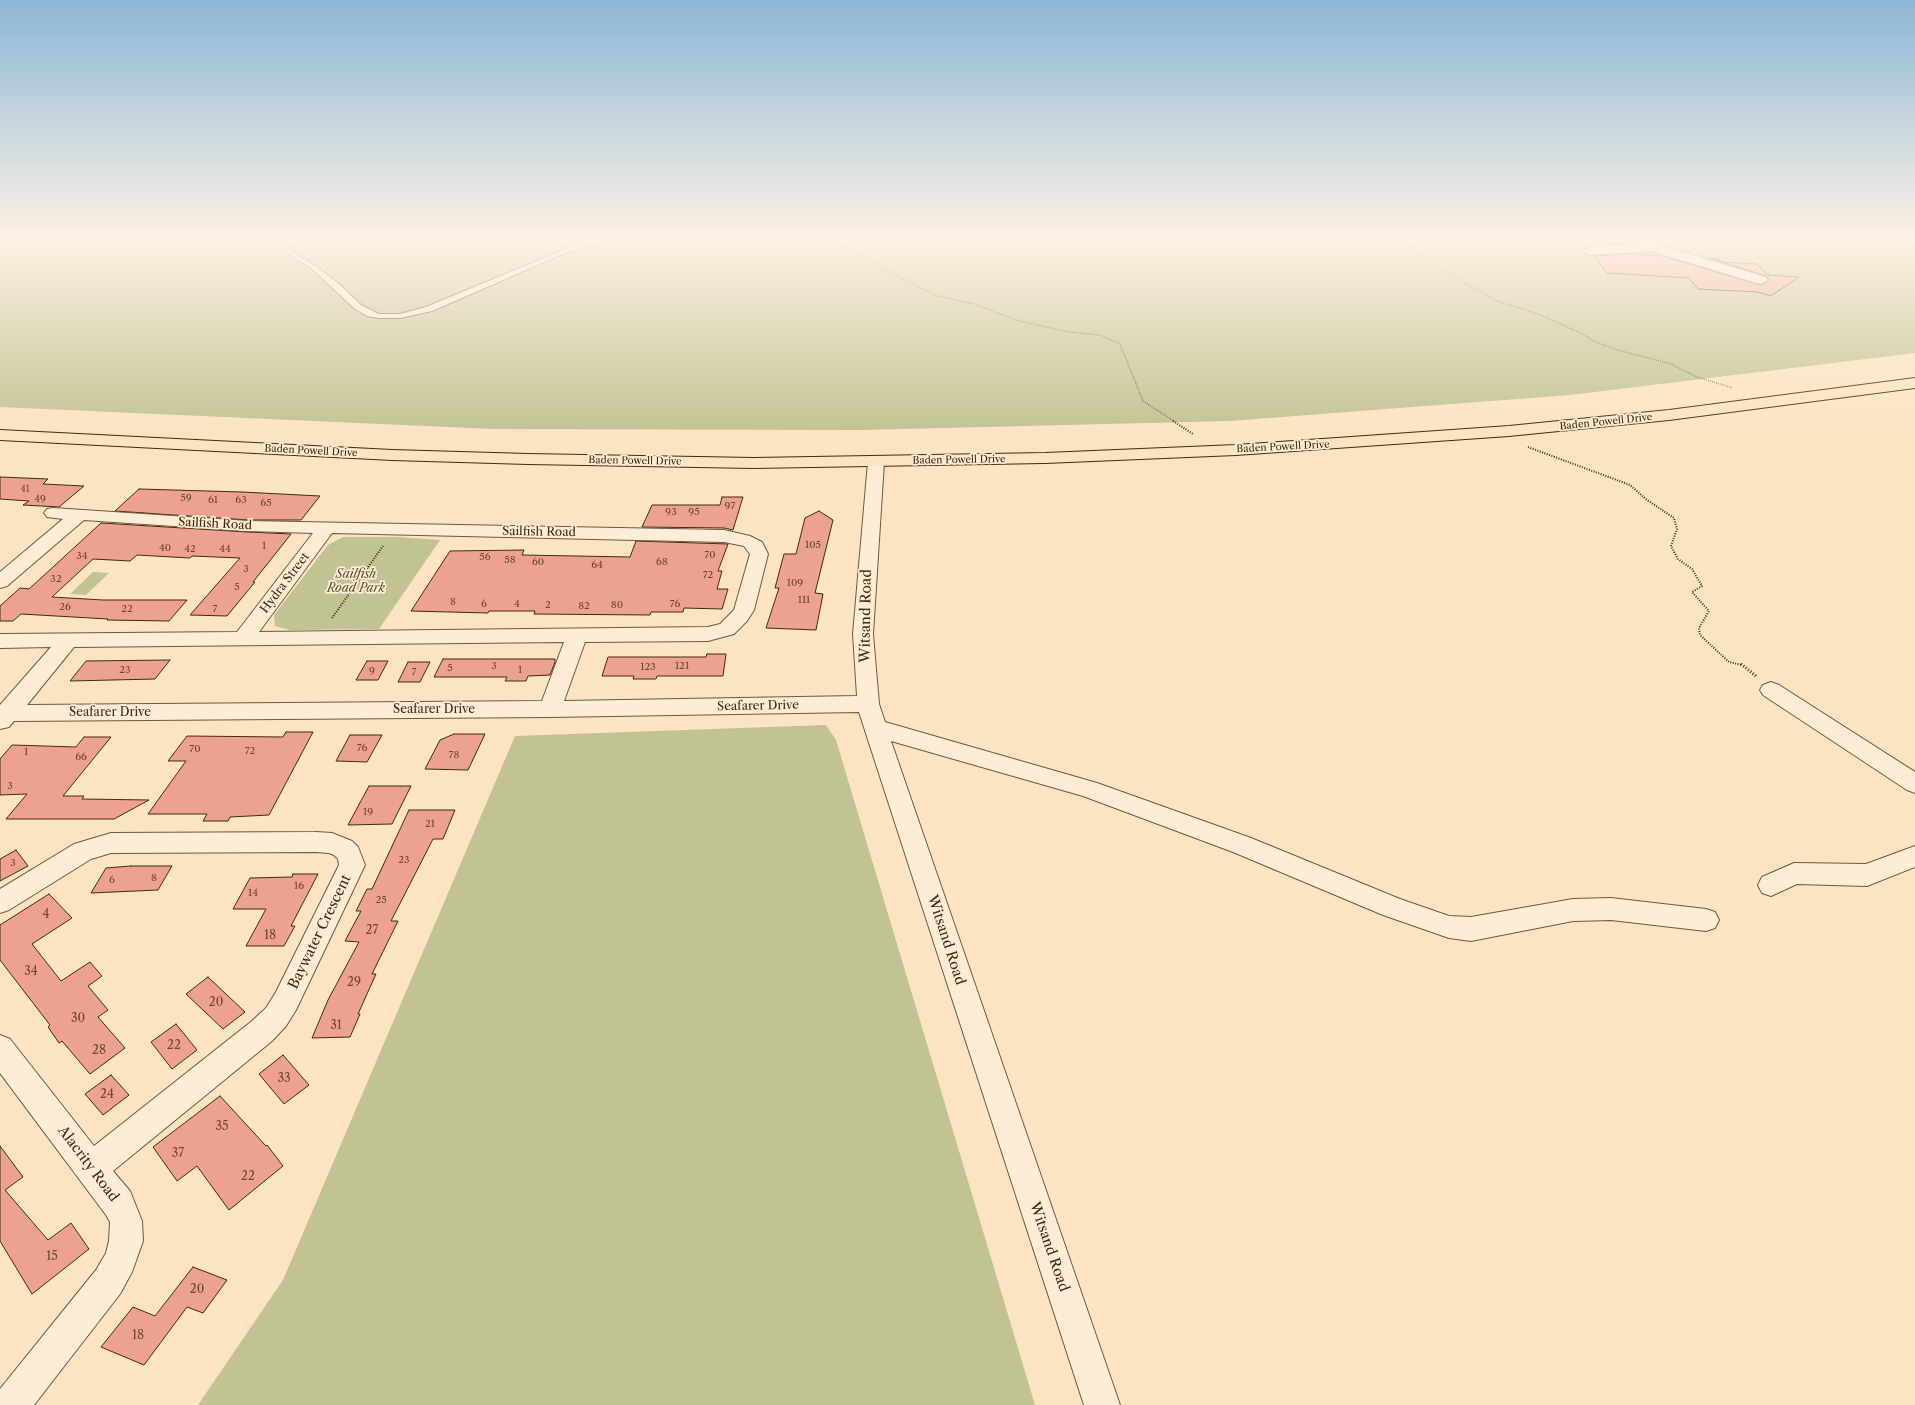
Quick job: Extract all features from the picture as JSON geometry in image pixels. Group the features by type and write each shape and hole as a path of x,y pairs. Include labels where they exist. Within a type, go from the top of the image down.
{"main road":[{"name":"Baden Powell Drive","path":"0,436 485,458 692,462 876,462 1077,458 1355,443 1509,431 1669,415 1915,383"}],"street":[{"name":"Witsand Road","path":"876,462 863,634 872,716 1102,1405"},
{"name":"Sailfish Road","path":"0,641 699,635 717,632 736,622 744,610 759,554 755,546 743,539 724,536 248,526 78,516 52,513"},
{"path":"0,582 78,516"},
{"name":"Hydra Street","path":"243,639 327,528"},
{"path":"550,709 577,636"},
{"path":"3,716 69,640"},
{"path":"1771,690 1915,784"},
{"name":"Seafarer Drive","path":"3,716 550,709 872,716 1090,789 1242,845 1392,907 1449,927 1471,929 1573,910 1611,910 1706,920"},
{"name":"Baywater Crescent","path":"0,902 83,851 111,843 316,842 332,843 343,848 349,854 352,865 348,876 286,1001 276,1018 262,1031 92,1168"},
{"path":"1771,884 1794,874 1812,873 1867,875 1915,856"},
{"name":"Alacrity Road","path":"0,1049 118,1203 126,1220 126,1241 120,1260 108,1282 11,1405"}],"lane":[{"path":"353,303 370,314 379,316 400,316 429,309 444,303"}],"path":[{"path":"967,303 1034,324 1070,332 1100,335 1120,344 1142,401 1173,423 1221,451"},
{"path":"1502,303 1538,314 1583,334 1593,341 1618,350 1671,364 1697,377 1751,394 1768,403"},
{"path":"1509,431 1522,444 1630,485 1647,500 1657,505 1674,518 1677,529 1671,546 1678,559 1692,569 1702,586 1692,592 1709,612 1699,628 1700,635 1729,662 1740,663 1771,690"},
{"path":"318,638 395,529"}],"green space":[{"path":"0,303 1915,303 1915,353 1570,395 1229,421 861,430 493,429 0,407"},
{"name":"Sailfish Road Park","path":"343,537 398,537 440,540 379,629 290,630 275,626 274,615 328,545"},
{"path":"93,572 109,573 86,595 70,594"},
{"path":"826,725 836,740 1035,1405 198,1405 283,1280 515,736"}],"building":[{"path":"0,477 48,479 43,484 84,486 59,507 23,505 29,501 0,499"},
{"path":"139,489 320,496 301,520 248,520 115,511"},
{"path":"722,497 743,497 733,530 724,528 642,527 652,505 720,505"},
{"path":"819,511 833,520 815,593 823,594 816,630 766,628 779,588 775,588 784,554 796,554 805,518"},
{"path":"101,523 291,534 227,616 190,615 240,558 192,556 190,558 137,555 130,561 93,559 52,597 103,600 187,600 169,621 107,620 108,619 21,614 13,621 0,621 0,606 20,588 29,589"},
{"path":"636,541 728,544 718,571 722,571 717,589 728,589 722,609 684,608 683,612 651,612 650,615 534,614 535,611 489,611 488,613 411,611 450,551 524,550 522,555 630,557"},
{"path":"707,654 726,654 723,676 657,676 656,679 633,679 634,676 602,676 608,657 706,657"},
{"path":"443,659 555,659 555,662 550,675 528,676 526,681 505,681 507,677 434,677"},
{"path":"170,660 155,679 70,681 86,661"},
{"path":"367,661 388,661 378,680 356,680"},
{"path":"408,662 430,662 420,682 398,682"},
{"path":"286,732 313,732 269,815 230,817 228,821 203,821 207,814 148,814 186,761 168,761 187,736 283,737"},
{"path":"454,734 485,734 468,770 425,769 440,740"},
{"path":"350,735 382,735 367,762 336,761"},
{"path":"84,737 111,737 63,796 84,796 82,799 149,800 114,819 6,819 27,794 0,795 0,759 12,745 76,747"},
{"path":"369,786 411,786 392,824 348,825"},
{"path":"409,810 455,810 443,839 433,839 391,921 398,921 372,974 376,974 358,1014 360,1014 350,1037 312,1038 328,1000 359,942 345,941 361,911 356,911 367,889 372,889"},
{"path":"16,850 28,866 0,881 0,859"},
{"path":"131,866 172,866 158,890 91,893 106,868"},
{"path":"293,874 318,874 291,926 295,926 284,946 246,946 266,909 233,909 250,878 292,877"},
{"path":"49,894 72,918 32,944 61,981 90,962 102,976 88,986 108,1010 98,1017 125,1048 90,1074 62,1041 59,1043 48,1027 50,1025 0,960 0,925"},
{"path":"208,977 245,1012 223,1029 186,994"},
{"path":"176,1024 197,1050 172,1069 151,1042"},
{"path":"283,1055 309,1085 284,1104 259,1074"},
{"path":"111,1075 129,1095 103,1115 85,1094"},
{"path":"220,1096 266,1146 267,1145 283,1166 229,1210 197,1166 177,1181 153,1147"},
{"path":"0,1146 23,1177 5,1190 48,1240 71,1223 89,1249 32,1294 0,1241"},
{"path":"193,1267 227,1280 203,1313 187,1307 144,1365 101,1347 133,1307 155,1316"}]}
